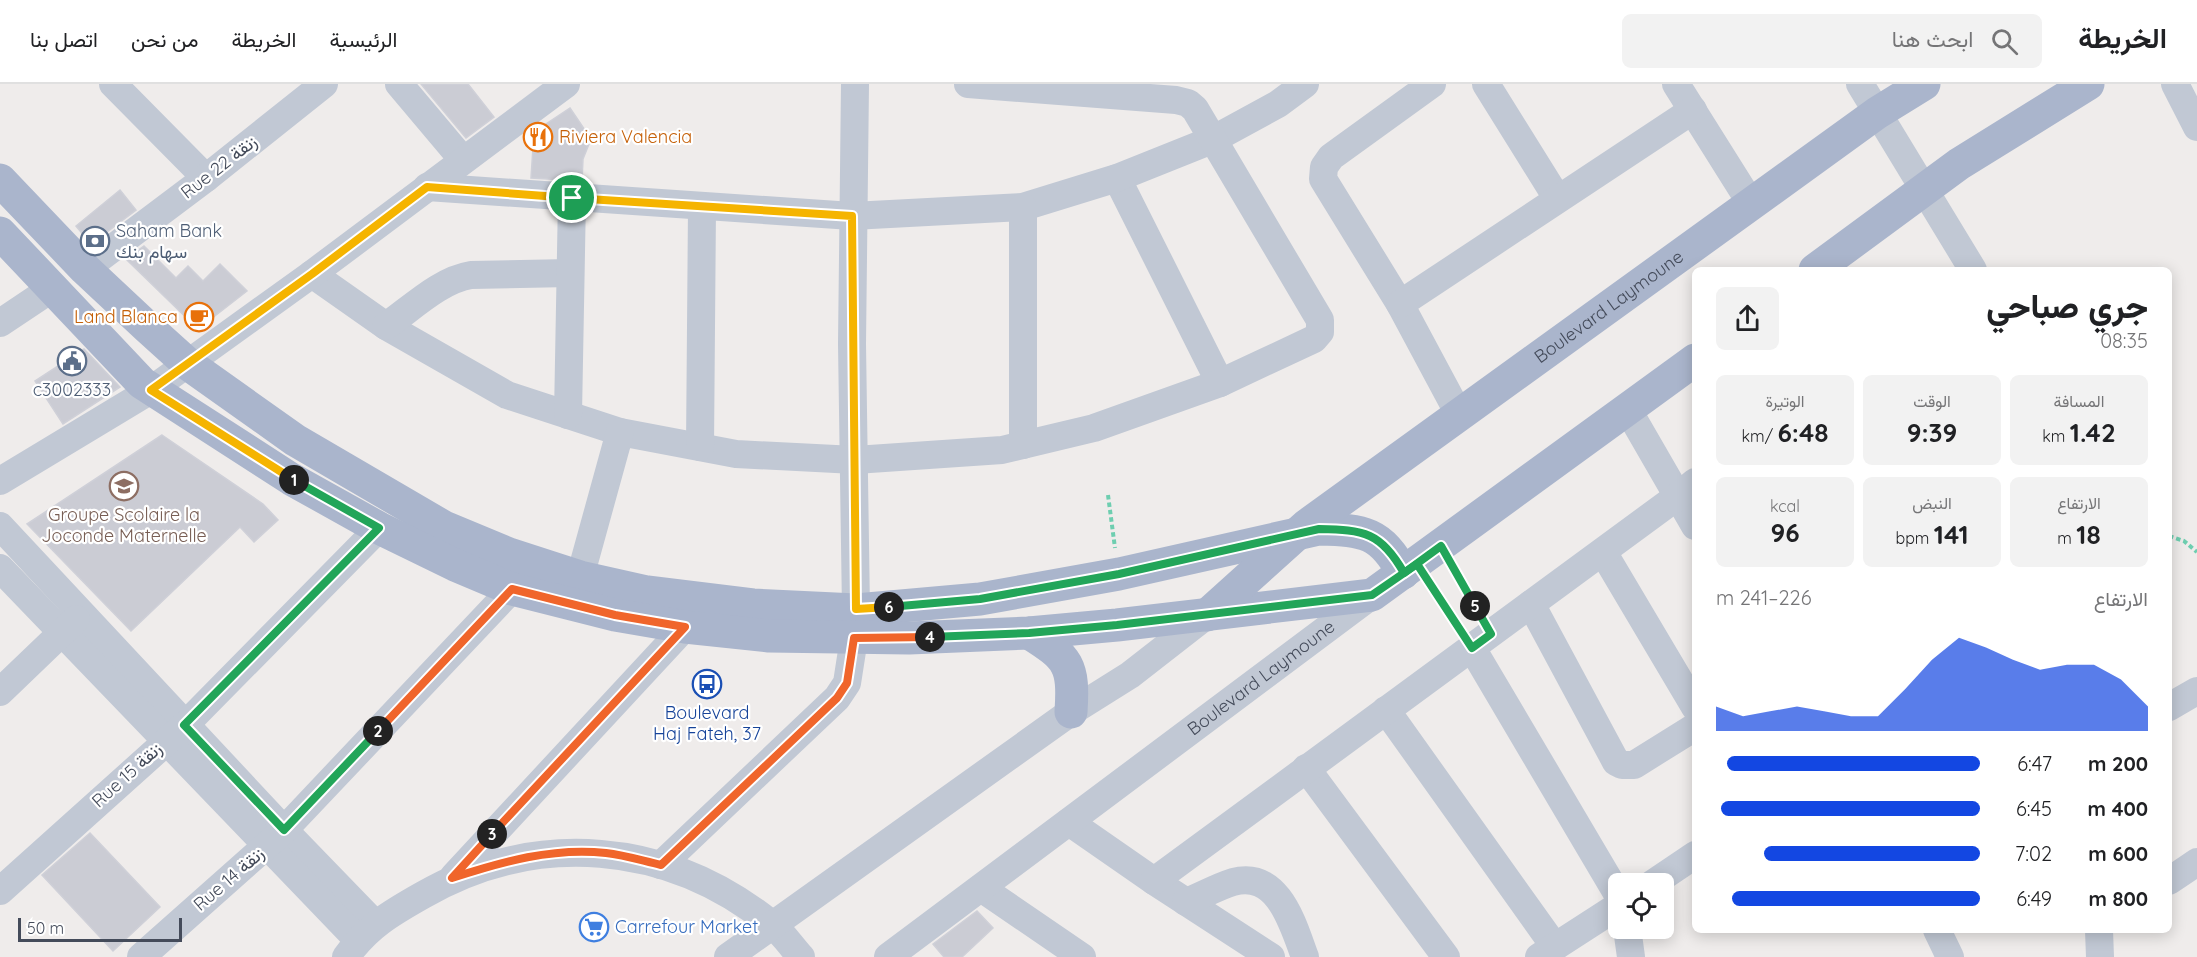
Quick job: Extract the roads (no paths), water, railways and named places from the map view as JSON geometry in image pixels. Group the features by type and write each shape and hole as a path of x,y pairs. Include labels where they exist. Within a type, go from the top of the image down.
{"main road":[{"name":"Boulevard Laymoune","path":"1207,615 1295,534 1877,113 1924,84"},
{"path":"1819,267 1959,164 2088,84"},
{"path":"0,180 85,269 188,364 295,440 444,527 509,554 580,577 647,592 741,604 855,624 909,638 1029,633 1372,595"},
{"path":"0,233 142,383 291,478 379,528 455,566 512,589 615,615 685,627 769,636 855,624 1119,574 1319,529 1346,530 1370,536 1420,561"},
{"name":"Boulevard Laymoune","path":"1372,595 1692,362"},
{"path":"1029,633 1052,646 1069,668 1073,686 1071,712"}],"street":[{"path":"113,84 206,178"},
{"name":"Rue 22 زنقة","path":"85,269 206,178 324,84"},
{"path":"399,84 463,160"},
{"path":"0,481 151,390 312,274 566,84"},
{"path":"661,865 837,698 847,683 855,624 852,216 855,84"},
{"path":"312,274 386,326 507,394 620,432 736,454 855,460 1002,450 1094,428 1220,382 1314,339 1320,332 1320,320 1195,109 1188,103 1070,88 968,84"},
{"path":"427,187 852,216 1023,207 1117,178 1212,140 1278,104 1305,84"},
{"path":"1432,84 1331,157 1324,167 1323,179 1400,304 1460,416"},
{"path":"1486,84 1557,198"},
{"path":"1676,84 1752,205"},
{"path":"1860,84 1971,267"},
{"path":"2175,84 2197,127"},
{"path":"1400,304 1693,110"},
{"path":"1117,178 1220,382"},
{"path":"568,415 572,198"},
{"path":"700,447 702,207"},
{"path":"1023,207 1023,445"},
{"path":"386,326 448,282 459,277 471,274 570,273"},
{"path":"0,323 51,289"},
{"path":"1628,410 1687,489 1692,512"},
{"path":"580,577 620,432"},
{"path":"1154,881 1687,489"},
{"path":"0,526 72,623 274,838 360,940 452,878 685,627"},
{"name":"Rue 15 زنقة","path":"0,891 175,733 379,528"},
{"path":"1603,552 1692,702"},
{"path":"0,568 72,623"},
{"name":"Rue 14 زنقة","path":"141,957 274,838 512,589"},
{"name":"Boulevard Laymoune","path":"888,957 1372,595"},
{"path":"1531,604 1616,762 1622,765 1634,765 1692,729"},
{"path":"728,957 1071,712 1130,675 1207,615"},
{"path":"0,692 72,623"},
{"path":"1482,641 1608,876"},
{"path":"2172,705 2197,691"},
{"path":"1386,710 1547,952 1608,912"},
{"path":"1306,768 1446,957"},
{"path":"1069,822 1154,881 1271,957"},
{"path":"452,878 501,862 558,852 606,853 661,865 720,888 772,924 801,957"},
{"path":"1668,873 1692,857"},
{"path":"2172,879 2197,862"},
{"path":"1186,902 1234,882 1253,881 1272,890 1288,913 1305,957"},
{"path":"981,888 1082,957"},
{"path":"1938,933 1950,957"},
{"path":"2099,933 2100,957"},
{"path":"1629,939 1631,957"}],"place":[{"name":"Riviera Valencia","path":"538,137"},
{"name":"Saham Bank سهام بنك","path":"95,241"},
{"name":"Land Blanca","path":"199,317"},
{"name":"c3002333","path":"72,361"},
{"name":"Groupe Scolaire la Joconde Maternelle","path":"124,486"},
{"name":"Boulevard Haj Fateh, 37","path":"707,684"},
{"name":"Carrefour Market","path":"594,927"}]}
